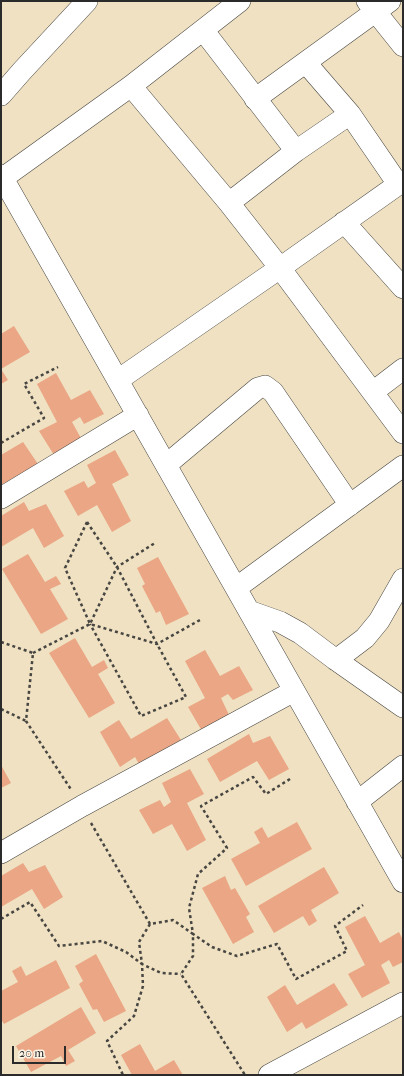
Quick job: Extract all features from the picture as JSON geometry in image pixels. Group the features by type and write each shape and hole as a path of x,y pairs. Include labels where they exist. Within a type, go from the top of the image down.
{"street":[{"path":"1,95 87,1"},
{"path":"240,1 131,86 2,177 403,882"},
{"path":"255,99 306,62 377,4 403,46"},
{"path":"203,30 296,151"},
{"path":"118,380 401,182 350,114 306,62"},
{"path":"131,86 229,203 280,268 403,433"},
{"path":"229,203 296,151 350,114"},
{"path":"344,222 403,288"},
{"path":"373,392 403,369"},
{"path":"166,465 258,388 265,386 273,392 350,505"},
{"path":"1,498 138,415"},
{"path":"236,588 403,466"},
{"path":"336,660 365,638 379,622 403,579"},
{"path":"248,611 280,622 293,630 403,707"},
{"path":"1,853 82,806 294,691"},
{"path":"357,802 403,766"},
{"path":"269,1075 403,1003"}],"path":[{"path":"1,443 44,418 24,384 58,367"},
{"path":"87,522 117,567 186,697 141,716 90,624 65,568 87,522"},
{"path":"1,642 33,653 90,624 117,567 155,543"},
{"path":"90,624 157,644 200,620"},
{"path":"26,721 33,653"},
{"path":"1,709 26,721 82,806 150,924"},
{"path":"181,974 193,956 193,934 189,908 198,874 227,848 201,806 253,777 266,794 290,779"},
{"path":"1,919 30,902 59,946 102,941 126,952 142,964 161,973 181,974"},
{"path":"123,1075 107,1041 134,1016 143,986 139,942 150,924 173,920 212,947 237,956 277,944 296,978 347,951 335,926 363,905"},
{"path":"181,974 245,1075"}],"building":[{"path":"14,326 30,352 1,369 1,334"},
{"path":"1,369 8,380 1,384"},
{"path":"56,373 71,400 90,390 104,414 84,424 80,417 72,422 82,440 54,455 39,431 57,422 37,384"},
{"path":"23,442 38,464 1,485 1,455"},
{"path":"115,450 129,475 112,484 131,521 112,532 97,505 78,516 64,491 84,481 88,488 96,483 87,465"},
{"path":"24,502 29,511 46,504 64,536 44,548 33,528 1,547 1,516"},
{"path":"28,554 45,582 56,576 61,584 50,589 68,619 41,634 2,569"},
{"path":"158,557 189,614 166,625 160,611 156,613 142,586 145,584 137,568"},
{"path":"75,638 92,667 104,660 108,668 98,674 115,703 89,718 49,653"},
{"path":"205,650 220,676 239,666 253,690 233,700 228,694 221,698 230,717 202,731 188,707 205,698 185,661"},
{"path":"167,718 181,740 139,764 135,757 120,767 100,732 119,720 131,739"},
{"path":"249,734 253,743 270,736 289,769 269,780 257,761 220,782 207,759"},
{"path":"1,765 11,783 1,788"},
{"path":"190,769 204,794 187,803 206,840 187,851 172,824 153,834 139,810 160,800 164,807 171,802 162,783"},
{"path":"297,822 312,849 246,886 231,859 260,843 254,832 262,827 268,838"},
{"path":"23,863 29,872 45,865 63,897 44,909 32,889 1,907 1,876"},
{"path":"324,867 339,893 311,910 317,921 309,926 303,916 274,933 258,906"},
{"path":"225,876 231,890 235,888 250,914 246,917 254,932 233,944 202,888"},
{"path":"365,916 380,943 399,932 403,940 403,962 393,967 389,960 381,965 390,983 362,998 348,974 365,965 345,927"},
{"path":"96,954 126,1011 104,1022 97,1009 93,1010 79,984 83,981 75,966"},
{"path":"56,960 70,988 4,1024 1,1019 1,991 18,982 12,971 21,966 26,976"},
{"path":"334,983 348,1005 306,1029 302,1022 287,1032 267,997 285,985 297,1005"},
{"path":"81,1007 96,1033 68,1050 75,1061 66,1066 61,1056 31,1072 16,1046"},
{"path":"140,1044 155,1071 174,1060 183,1075 132,1075 121,1055"}]}
